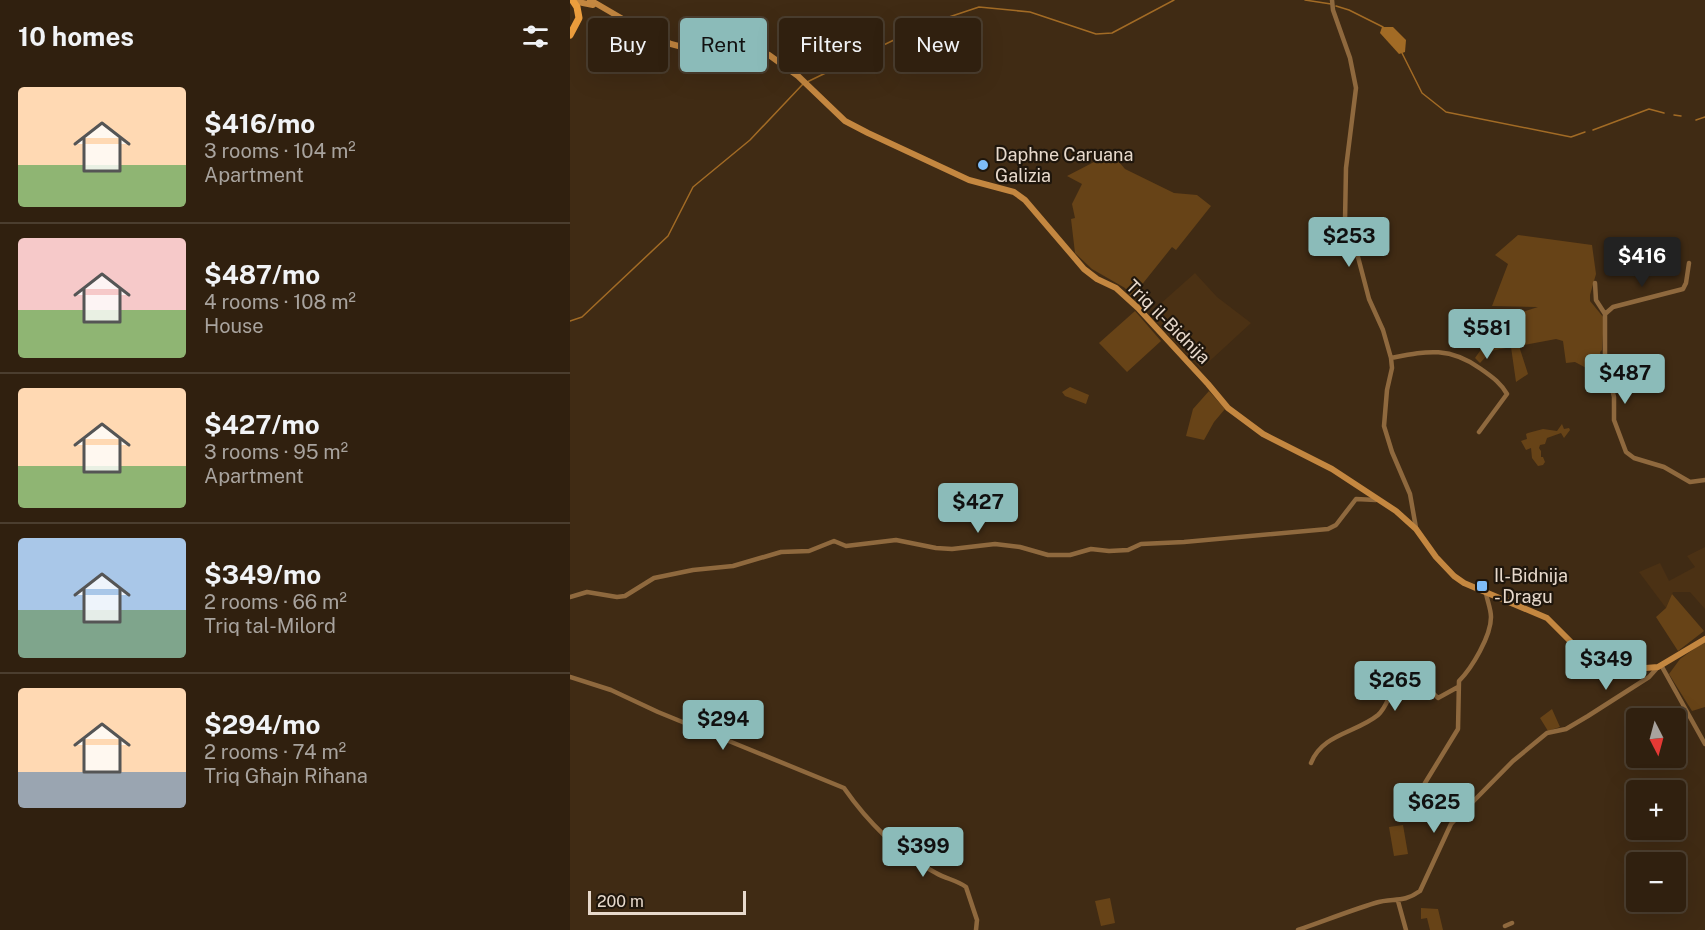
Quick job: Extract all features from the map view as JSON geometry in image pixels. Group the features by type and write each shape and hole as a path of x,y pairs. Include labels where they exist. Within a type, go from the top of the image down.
{"main road":[{"path":"570,35 579,18 577,7 571,1"}],"street":[{"name":"Triq il-Bidnija","path":"590,0 662,40 690,49 740,48 761,51 798,76 845,121 969,180 1014,192 1025,200 1084,269 1097,279 1116,288 1138,308 1228,408 1243,421 1263,434 1332,469 1382,501 1416,529 1436,557 1454,576 1464,583 1547,618 1588,659 1609,671 1659,666"},
{"path":"1332,0 1333,10 1350,58 1356,88 1346,168 1345,222 1391,358 1392,368 1387,390 1384,426 1410,495 1416,529"},
{"name":"Triq il-Bidnija","path":"571,1 605,9"},
{"path":"1605,314 1613,306 1683,289 1689,263"},
{"path":"1595,283 1596,300 1605,314 1605,360 1614,397 1614,420 1626,452 1634,458 1664,467 1690,482 1705,480"},
{"path":"1391,358 1426,351 1448,353 1467,359 1499,381 1508,394 1479,432"},
{"path":"570,597 586,592 616,597 625,596 654,578 693,570 733,566 781,552 809,551 834,541 846,546 896,540 952,549 995,544 1020,547 1048,555 1070,555 1091,549 1128,550 1141,544 1328,529 1336,525 1356,500 1382,501"},
{"path":"1457,818 1425,783 1458,729 1459,681 1471,669 1490,626 1491,616 1486,592"},
{"path":"1298,930 1378,902 1398,901 1420,891 1451,824 1513,761 1547,733 1566,729 1588,716 1649,677 1659,666 1705,639"},
{"path":"1659,666 1705,744"},
{"path":"1311,763 1315,753 1330,740 1378,716 1389,701 1395,687 1406,678 1414,674 1438,698 1458,687"},
{"path":"570,677 611,690 658,712 844,788 856,805 905,854 937,874 966,886 977,920 976,930"},
{"path":"1398,901 1406,930"},
{"path":"1505,926 1512,923"}],"shaded area":[{"path":"1382,27 1393,27 1406,40 1405,52 1399,54 1380,33"},
{"path":"1114,156 1125,169 1174,193 1197,195 1211,206 1176,250 1172,247 1132,297 1125,288 1092,269 1075,253 1071,219 1075,218 1072,204 1082,184 1067,176 1094,162"},
{"path":"1518,235 1592,245 1596,274 1590,301 1604,318 1600,352 1605,378 1575,362 1566,363 1563,341 1556,339 1519,346 1528,374 1516,382 1511,347 1491,351 1480,363 1475,358 1503,318 1538,307 1492,306 1508,264 1495,255"},
{"path":"1195,273 1217,297 1251,323 1201,369 1149,314"},
{"path":"1135,311 1161,341 1127,372 1099,343"},
{"path":"1070,387 1089,395 1086,404 1065,396 1062,392"},
{"path":"1209,391 1225,409 1214,422 1204,440 1186,436 1193,409"},
{"path":"1562,424 1564,429 1569,428 1570,430 1564,438 1561,433 1547,438 1545,444 1540,445 1541,457 1545,462 1538,466 1532,458 1531,448 1526,450 1521,441 1527,439 1526,434 1528,433 1543,429 1557,431"},
{"path":"1705,547 1705,609 1690,592 1673,592 1666,608 1639,572 1660,563 1669,581 1695,567 1687,556"},
{"path":"1672,594 1704,631 1678,651 1656,617 1666,608"},
{"path":"1705,641 1705,707 1692,711 1669,674 1680,659"},
{"path":"1552,709 1560,727 1548,731 1540,718"},
{"path":"1403,825 1408,854 1394,856 1389,827"},
{"path":"1110,898 1115,923 1101,926 1095,901"},
{"path":"1421,908 1438,909 1443,930 1430,930 1427,918 1421,919"}],"waterway":[{"path":"807,82 925,25 979,7 1030,12 1096,34 1112,33 1174,0"},
{"path":"1305,0 1331,4"},
{"path":"1336,6 1383,27"},
{"path":"1402,53 1422,93 1446,112 1571,137 1585,132"},
{"path":"570,321 582,317 668,236 693,187 750,140 803,84"},
{"path":"1593,130 1649,109 1664,113"},
{"path":"1674,115 1681,116"},
{"path":"1696,120 1705,117"}],"place":[{"name":"Daphne Caruana Galizia","path":"983,165"},
{"name":"Il-Bidnija - Dragu","path":"1482,586"}]}
